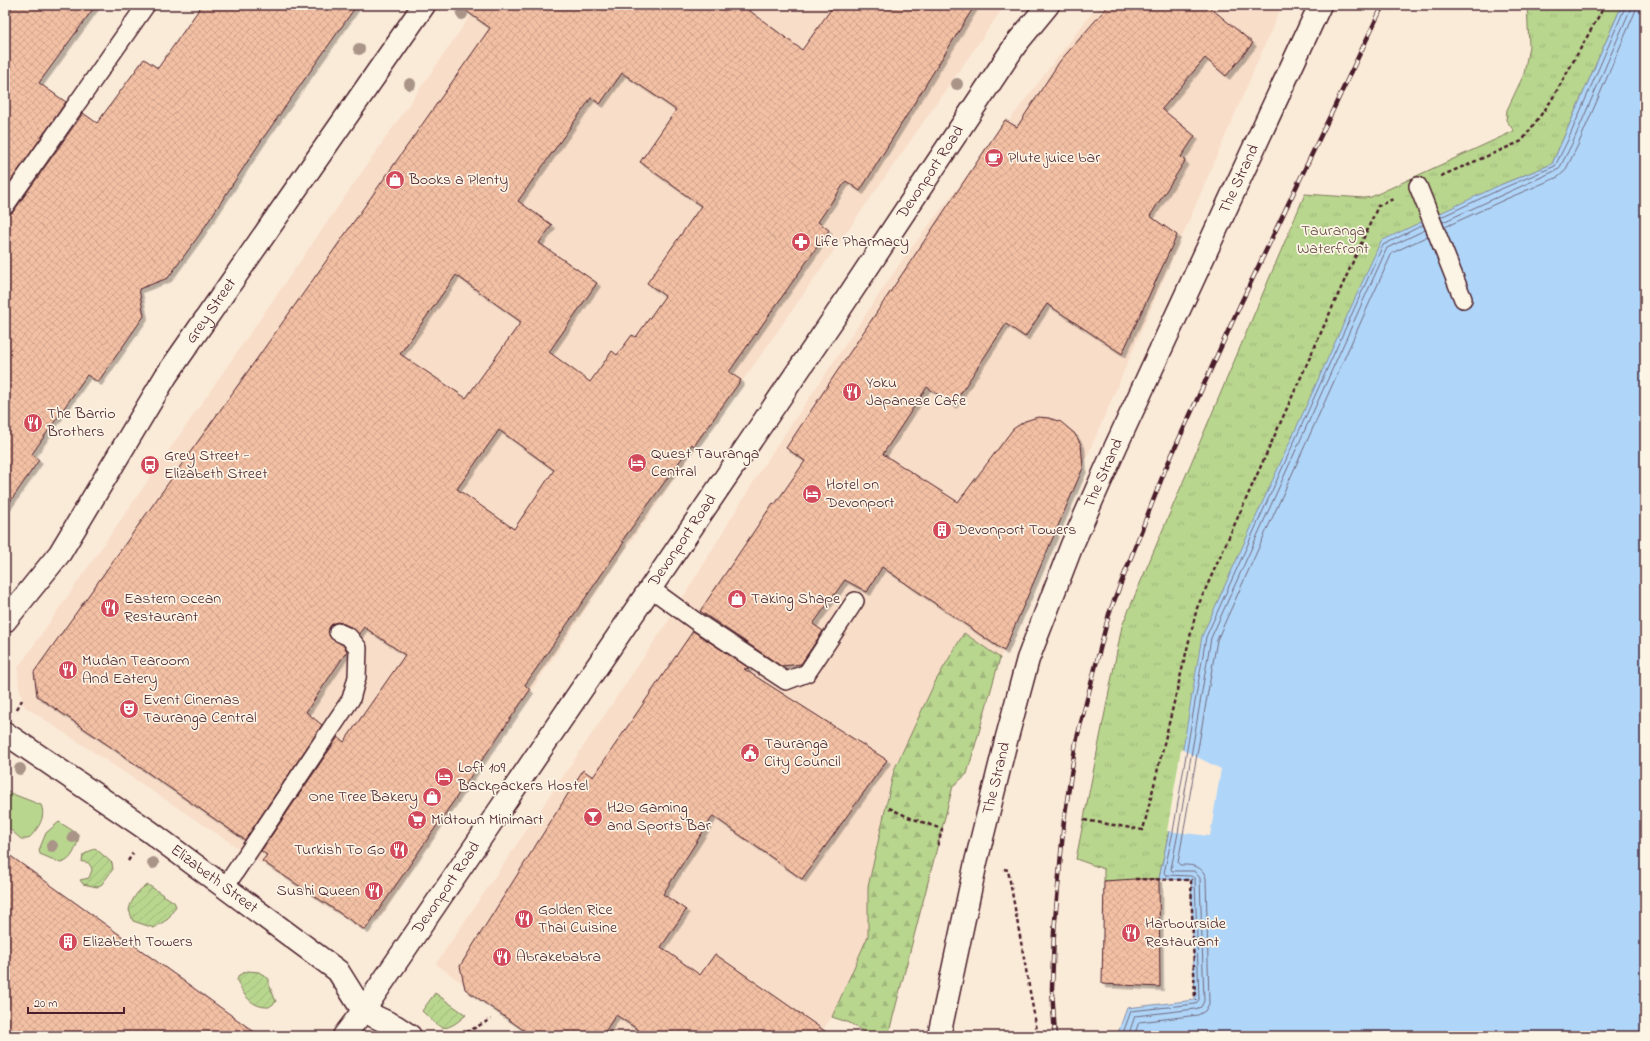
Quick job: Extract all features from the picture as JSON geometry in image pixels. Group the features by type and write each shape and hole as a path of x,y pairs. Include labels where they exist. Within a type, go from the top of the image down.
{"street":[{"name":"Grey Street","path":"5,621 60,553 166,376 424,5"},
{"name":"Devonport Road","path":"344,1036 832,321 1016,44 1048,5"},
{"name":"The Strand","path":"938,1036 976,862 1028,659 1072,545 1116,446 1320,5"},
{"name":"Elizabeth Street","path":"5,733 149,830 338,971 362,1011"},
{"path":"362,1011 395,1026 410,1036"}],"lane":[{"path":"5,206 146,5"},
{"path":"1418,186 1463,299"},
{"path":"650,588 694,620 786,681 807,673 855,601"},
{"path":"225,887 351,698 356,677 358,648 349,638 338,632"}],"path":[{"path":"1084,820 1143,830 1196,608 1378,206 1418,186 1522,141 1551,101 1605,5"},
{"path":"17,709 22,700"},
{"path":"889,808 942,829 938,846"},
{"path":"1135,879 1191,880 1195,1000"},
{"path":"1010,882 1038,1036"},
{"path":"460,1036 491,1019"}],"shaded area":[{"path":"478,5 1005,5 629,544 383,913 364,931 24,706 19,686 18,668"},
{"path":"1098,5 1282,5 1000,658 964,633 935,682 892,772 868,887 868,936 832,1017 818,1036 535,1036 436,964 673,614 762,468 903,259"}],"green space":[{"name":"Tauranga Waterfront","path":"1527,5 1622,5 1552,164 1500,185 1169,831 1159,879 1104,881 1104,869 1076,859 1122,626 1305,194 1364,198 1371,197 1514,131 1506,120 1507,110 1524,74 1529,46"},
{"path":"964,633 1000,658 967,774 953,786 888,1036 870,1036 850,1023 832,1017 868,936 868,887 894,770 935,682"},
{"path":"5,791 41,805 43,815 42,819 40,824 28,839 21,839 5,825"},
{"path":"59,822 78,834 79,837 71,856 61,863 40,854 39,850 46,833"},
{"path":"95,848 112,863 113,869 102,884 97,887 83,884 80,880 89,878 92,870 89,864 82,862 83,855"},
{"path":"148,885 174,902 176,906 168,919 154,928 133,921 129,910 136,895"},
{"path":"248,971 259,972 269,979 269,984 276,1002 269,1007 263,1007 248,999 237,980 239,975"},
{"path":"435,993 466,1015 447,1027 438,1025 422,1011"}],"water":[{"path":"1622,5 1645,5 1645,1036 1117,1036 1127,1008 1195,1000 1191,880 1159,879 1169,831 1202,636 1381,241 1500,185 1552,164"}],"pier":[{"path":"1181,749 1221,769 1210,836 1167,831"}],"building":[{"path":"14,5 96,5 39,83 66,102 5,189 5,17"},
{"path":"202,5 357,5 261,141 200,234 168,278 139,289 144,316 98,382 87,375 32,454 39,460 5,509 5,216 13,212 83,113 97,123 144,59 158,68"},
{"path":"458,5 742,5 802,50 834,5 975,5 860,191 846,181 818,222 829,230 729,372 741,380 694,446 692,444 622,541 624,542 525,685 530,690 365,930 262,861 267,855 261,851 338,737 344,742 405,655 364,627 359,634 353,628 342,623 337,622 332,624 329,628 330,637 343,645 347,651 306,712 322,725 245,840 37,696 34,672 490,28","holes":["622,73 676,110 640,162 701,206 647,283 665,296 636,337 632,335 617,355 612,351 590,382 549,352 597,283 539,243 552,225 518,201 591,98 600,104","456,275 521,322 466,398 400,354","499,430 554,470 514,529 457,489"]},
{"path":"1109,5 1207,5 1253,43 1226,76 1205,58 1162,109 1195,136 1181,157 1185,161 1150,216 1177,235 1122,354 1047,304 1025,337 1006,324 953,405 927,387 883,454 958,502 1013,429 1025,421 1038,417 1049,418 1061,422 1074,433 1081,444 1083,468 1004,651 882,567 867,592 845,580 813,624 823,631 801,664 781,666 700,611 773,503 775,504 805,461 786,448 1005,120 1017,127 1060,61"},
{"path":"693,631 749,668 744,669 887,760 802,879 713,816 663,894 686,910 661,947 700,975 715,954 832,1036 648,1036 616,1015 602,1036 532,1036 465,989 460,966 583,770 593,777"},
{"name":"Elizabeth Towers","path":"5,852 260,1036 5,1036"},
{"name":"Harbourside Restaurant","path":"1159,879 1160,987 1102,984 1104,881"}],"railway":[{"path":"1055,1036 1052,989 1054,932 1064,820 1076,742 1109,614 1165,470 1240,305 1383,5"}],"place":[{"name":"Plute juice bar","path":"994,158"},
{"name":"Books a Plenty","path":"395,180"},
{"name":"Life Pharmacy","path":"801,242"},
{"name":"Yoku Japanese Cafe","path":"852,392"},
{"name":"The Barrio Brothers","path":"33,423"},
{"name":"Quest Tauranga Central","path":"637,463"},
{"name":"Grey Street - Elizabeth Street","path":"150,465"},
{"name":"Hotel on Devonport","path":"812,494"},
{"name":"Devonport Towers","path":"942,530"},
{"name":"Taking Shape","path":"737,599"},
{"name":"Eastern Ocean Restaurant","path":"110,608"},
{"name":"Mudan Tearoom And Eatery","path":"68,670"},
{"name":"Event Cinemas Tauranga Central","path":"129,709"},
{"name":"Tauranga City Council","path":"750,753"},
{"name":"Loft 109 Backpackers Hostel","path":"444,777"},
{"name":"One Tree Bakery","path":"432,797"},
{"name":"H2O Gaming and Sports Bar","path":"593,817"},
{"name":"Midtown Minimart","path":"417,820"},
{"name":"Turkish To Go","path":"399,850"},
{"name":"Sushi Queen","path":"374,891"},
{"name":"Golden Rice Thai Cuisine","path":"524,919"},
{"name":"Harbourside Restaurant","path":"1131,933"},
{"name":"Elizabeth Towers","path":"68,942"},
{"name":"Abrakebabra","path":"502,957"}]}
